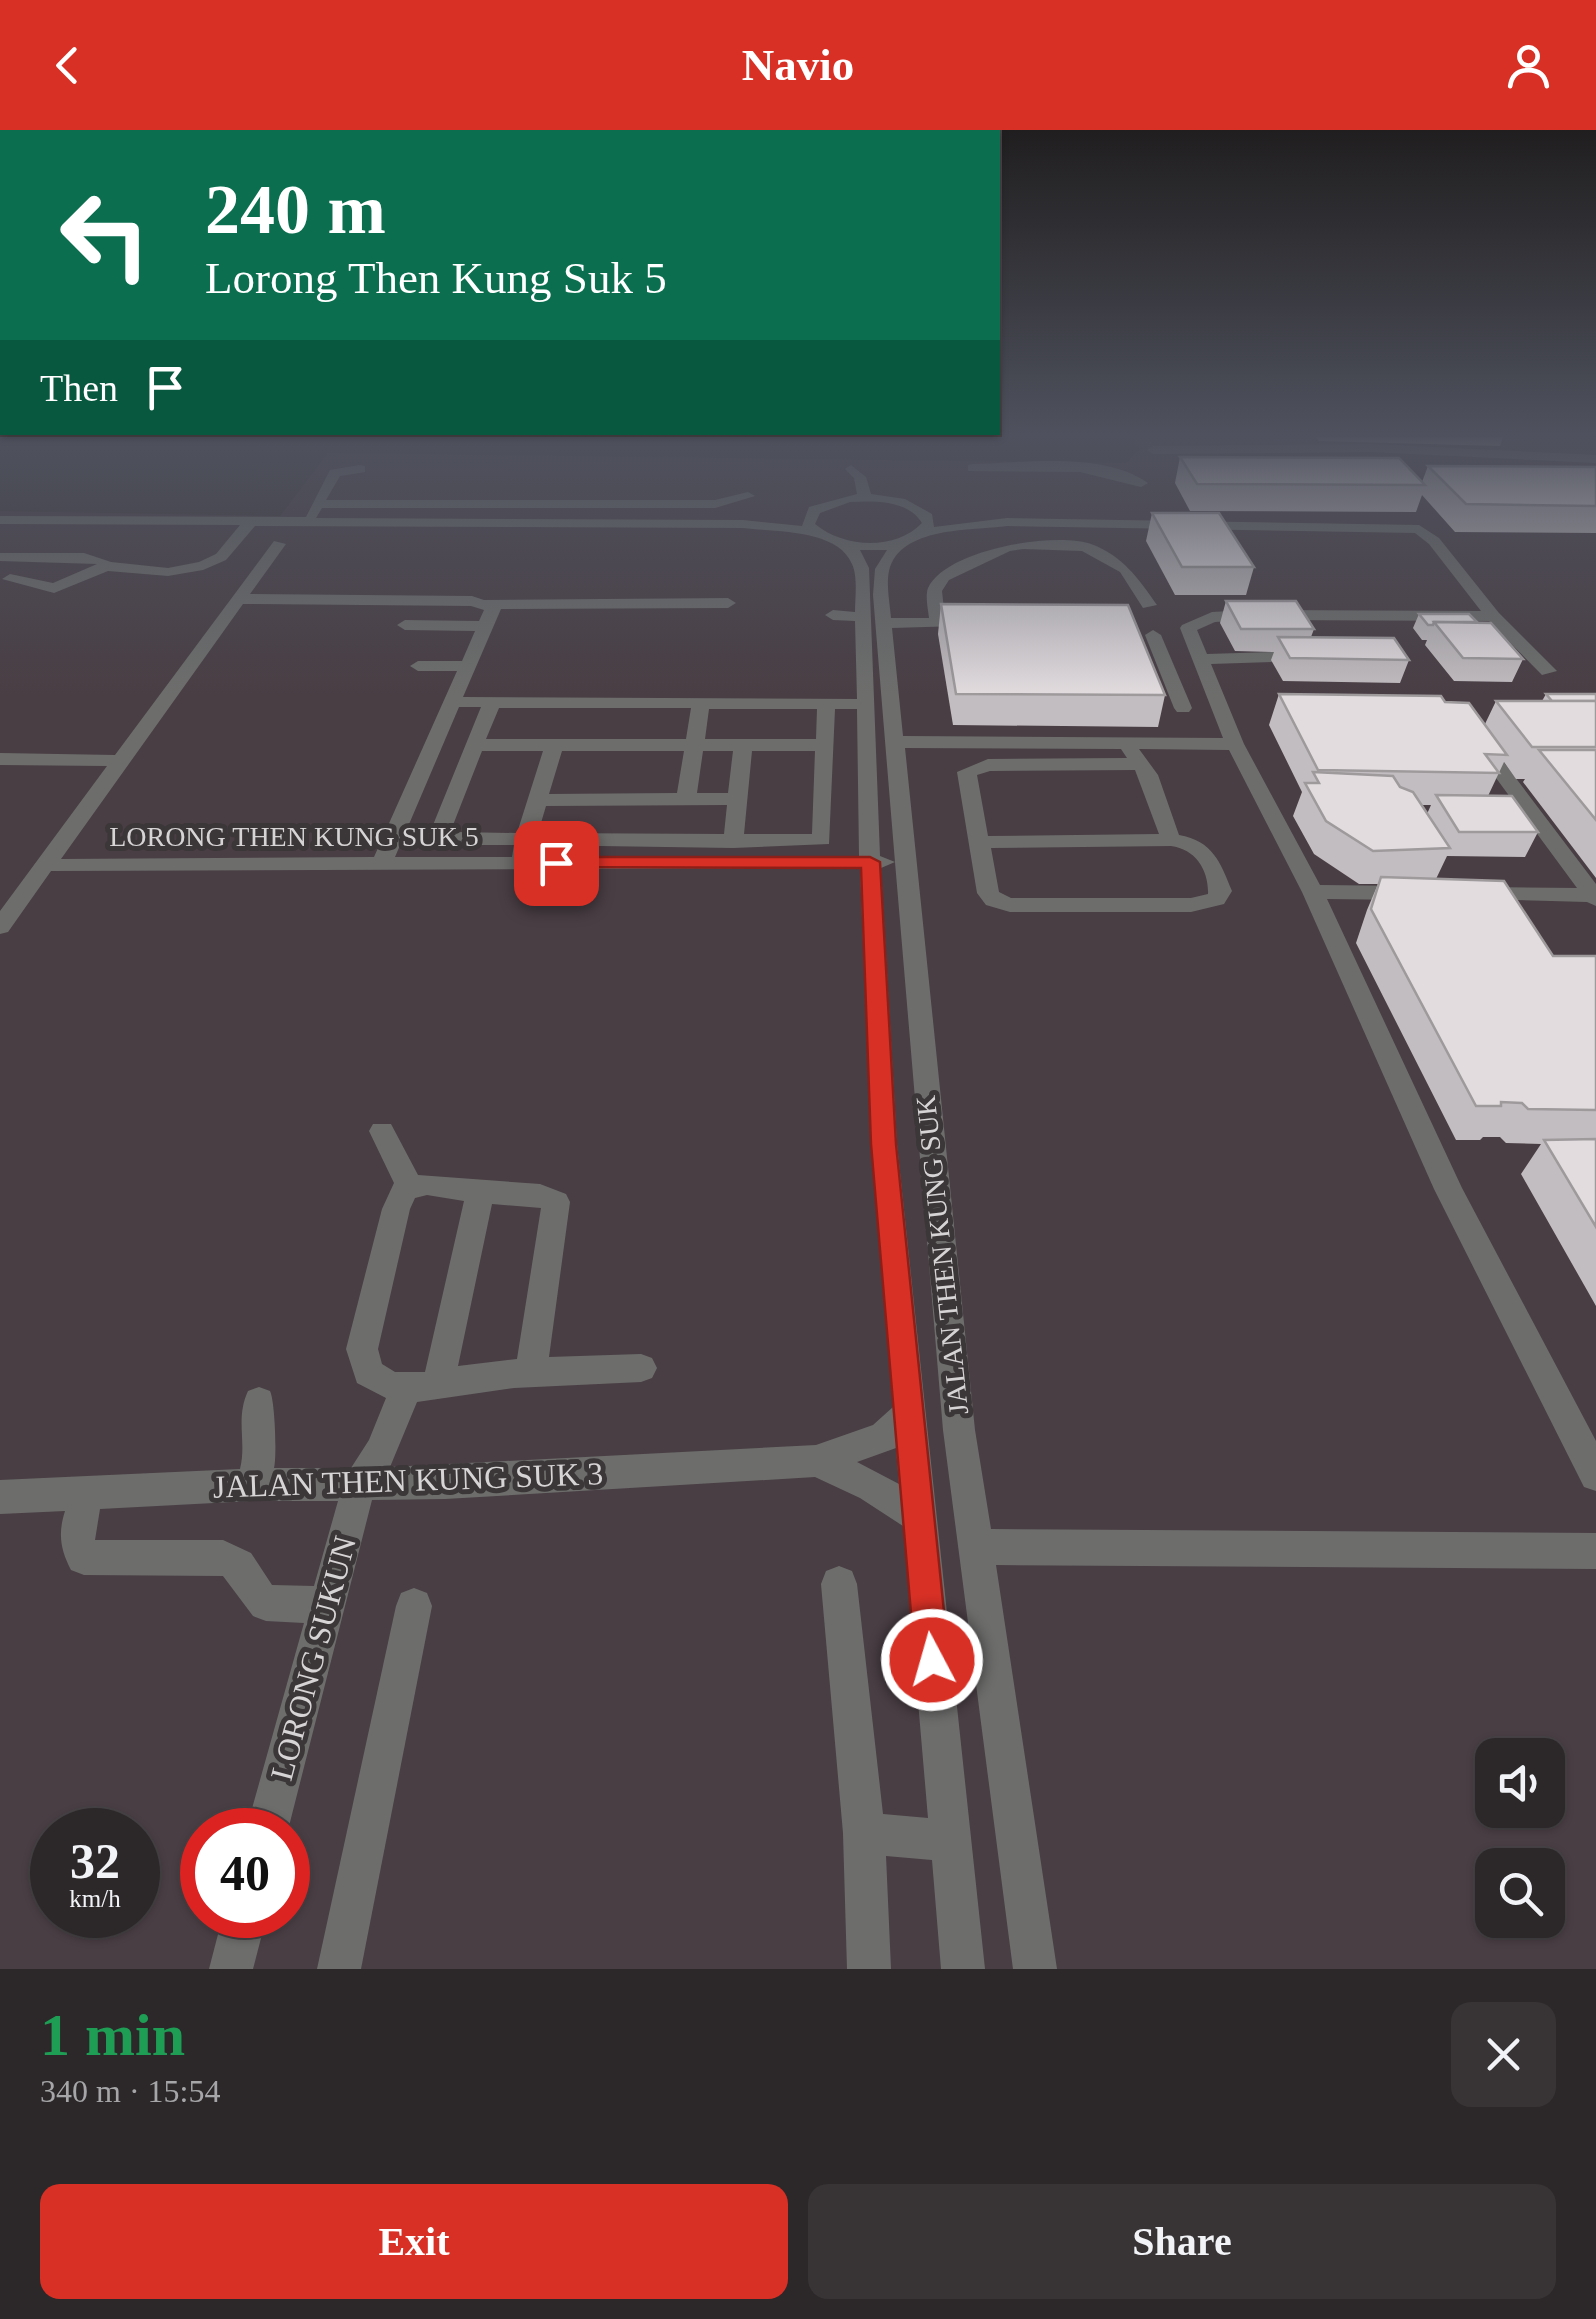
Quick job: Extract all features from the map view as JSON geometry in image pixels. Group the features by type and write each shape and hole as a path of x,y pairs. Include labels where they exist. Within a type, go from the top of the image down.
{"street":[{"path":"140,523 744,524 814,532 842,543 871,546 981,523"},
{"path":"810,523 814,532"},
{"path":"925,532 927,523"},
{"path":"1348,523 1419,530 1434,541 1493,616 1548,671"},
{"path":"3,581 54,588 106,566 168,572 203,566 221,557 248,525"},
{"name":"JALAN THEN KUNG SUK","path":"842,543 852,549 862,568 870,862 884,1144 963,1969"},
{"name":"JALAN THEN KUNG SUK","path":"899,543 882,569 883,624 958,1430 1035,1969"},
{"path":"0,927 279,544"},
{"path":"937,623 934,591 943,577 1008,547 1024,545 1085,547 1126,569 1149,604"},
{"path":"0,557 84,557 102,561 106,566"},
{"path":"238,599 487,604 728,602"},
{"path":"382,864 493,612 487,604"},
{"path":"833,615 863,617"},
{"path":"1493,616 1212,617 1188,628 1235,744 1313,892 1448,1190 1596,1476"},
{"path":"883,624 973,624"},
{"path":"405,626 485,626"},
{"path":"1183,708 1156,641 1196,653 1320,656"},
{"path":"845,665 865,667"},
{"path":"418,666 467,666"},
{"path":"451,702 866,704"},
{"path":"492,702 444,825 446,836 464,841 525,841 669,852 733,842 822,840 826,704"},
{"path":"686,799 701,704"},
{"path":"895,742 1133,754"},
{"path":"978,842 1190,841 1204,850 1221,891 1211,903 1001,904 988,894 984,881 965,776 973,768 1235,744"},
{"path":"424,762 554,745 825,746"},
{"path":"518,863 554,745"},
{"path":"733,842 743,745"},
{"path":"1483,748 1594,897"},
{"path":"1133,754 1148,775 1171,840"},
{"path":"0,759 121,761"},
{"path":"538,800 737,799"},
{"name":"LORONG THEN KUNG SUK 5","path":"46,864 518,863 669,852 904,862"},
{"path":"1313,892 1425,894"},
{"path":"1462,894 1594,897"},
{"path":"382,1130 410,1187"},
{"path":"530,1371 556,1202 540,1196 480,1193 427,1184 410,1187 401,1194 396,1210 362,1349 368,1372 392,1387 423,1385 561,1367 641,1368"},
{"name":"LORONG SUKUN","path":"273,1808 359,1485 423,1385 480,1193"},
{"path":"252,1485 261,1454 255,1424 260,1402"},
{"path":"816,1460 884,1437 909,1414"},
{"path":"816,1460 872,1486 917,1515"},
{"name":"JALAN THEN KUNG SUK 3","path":"0,1497 252,1485 359,1485 816,1460"},
{"path":"88,1493 77,1530 78,1548 84,1557 148,1561 223,1558 244,1570 258,1599 266,1604 326,1604"},
{"path":"977,1546 1596,1551"},
{"path":"838,1584 864,1834 868,1969"},
{"path":"339,1969 414,1606"},
{"path":"864,1834 951,1841"},
{"path":"231,1969 239,1938"}],"shaded area":[{"path":"0,523 1596,523 1596,1969 0,1969"}],"building":[{"path":"1157,523 1225,523 1254,567 1182,567"},
{"path":"1226,601 1296,601 1314,629 1241,629"},
{"path":"941,604 1128,605 1165,695 956,694"},
{"path":"1419,614 1469,614 1477,622 1428,625"},
{"path":"1434,622 1491,623 1523,659 1463,658"},
{"path":"1278,637 1394,638 1409,660 1290,658"},
{"path":"1279,694 1441,696 1445,702 1469,703 1507,755 1485,754 1499,773 1318,770"},
{"path":"1546,694 1596,694 1596,701 1552,701"},
{"path":"1496,701 1596,701 1596,747 1532,747"},
{"path":"1539,750 1596,750 1596,820"},
{"path":"1313,772 1393,776 1400,787 1413,792 1450,848 1373,851 1326,821 1305,783 1319,783"},
{"path":"1436,795 1512,796 1538,832 1459,832"},
{"path":"1381,877 1504,881 1553,956 1596,956 1596,1110 1528,1109 1522,1103 1501,1102 1501,1106 1476,1106 1371,909"},
{"path":"1596,1139 1596,1227 1544,1140"}],"route":[{"path":"556,863 870,862 884,1144 932,1660"}]}
